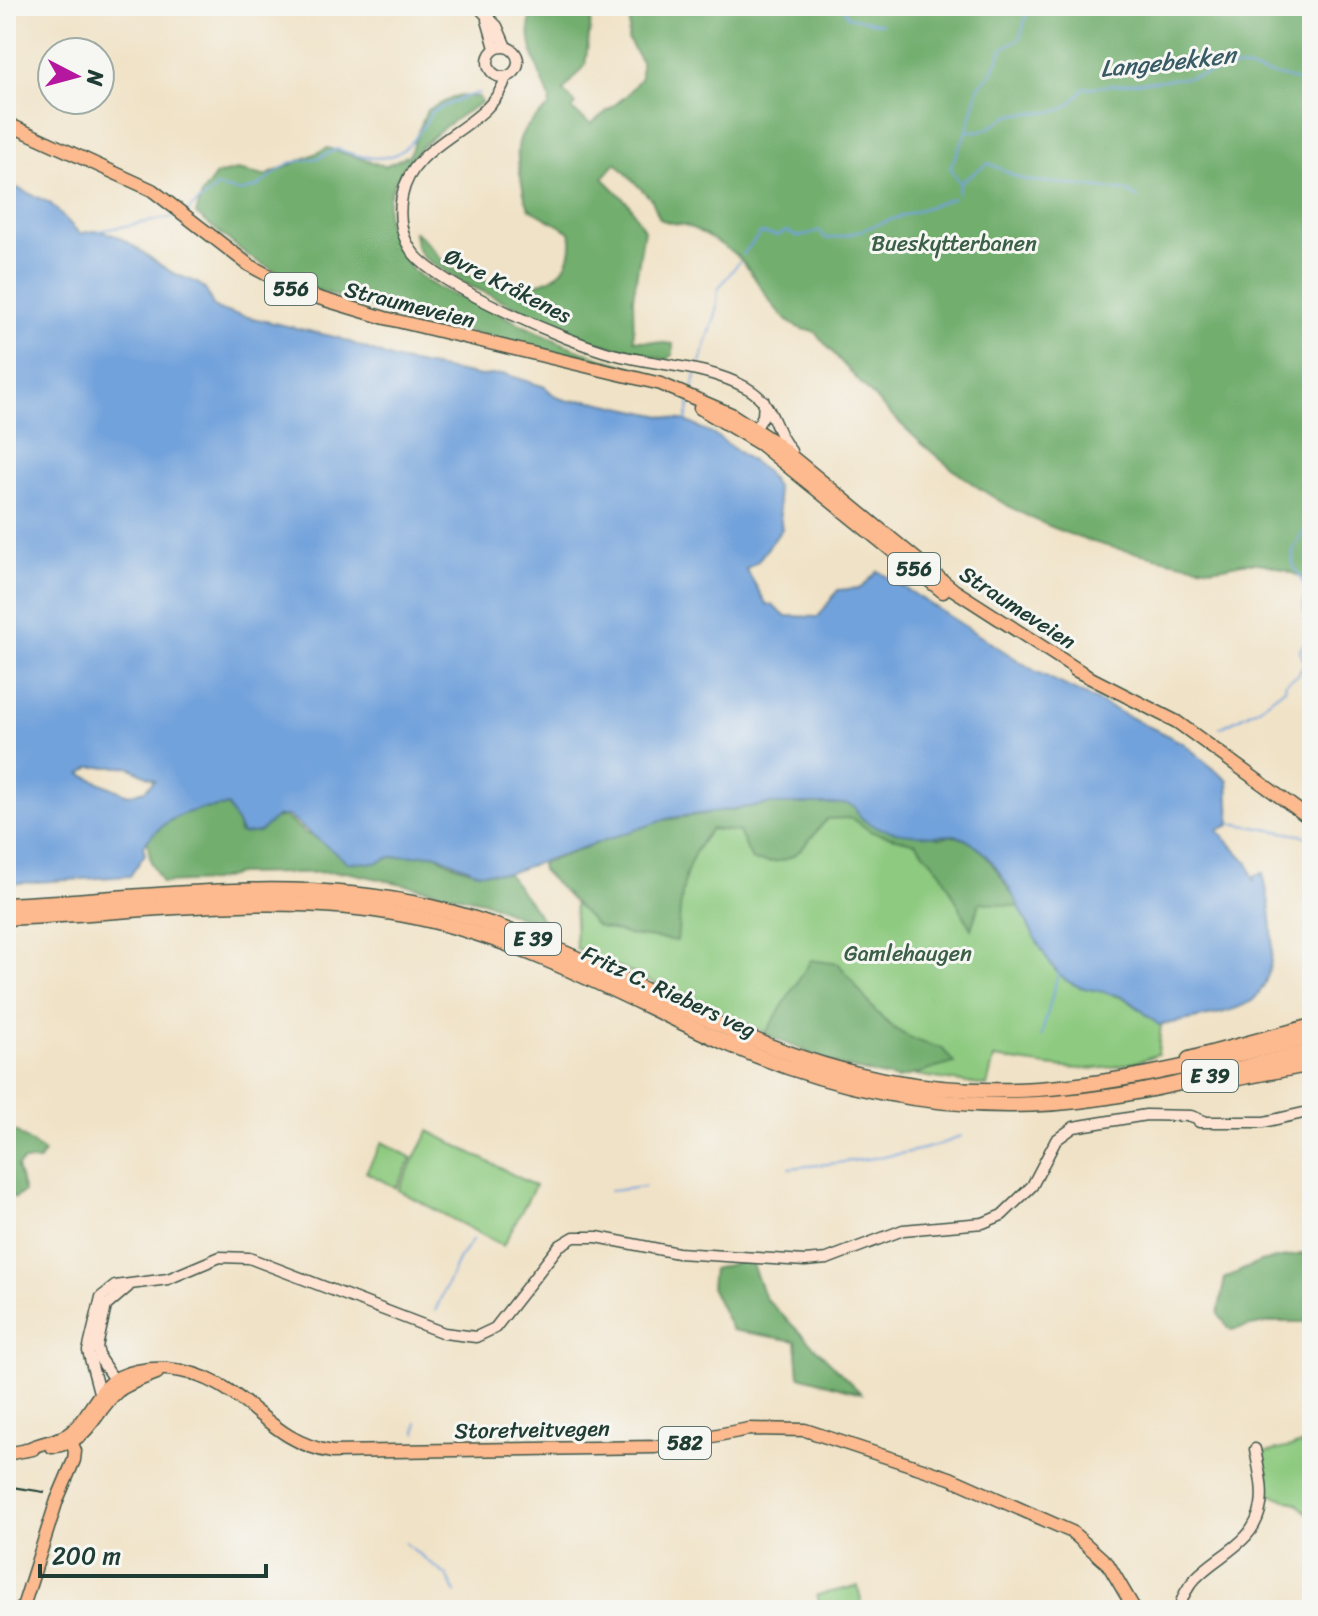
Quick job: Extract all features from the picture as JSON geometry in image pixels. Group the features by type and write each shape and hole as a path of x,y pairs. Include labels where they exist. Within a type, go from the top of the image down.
{"highway":[{"name":"Fritz C. Riebers veg","path":"6,905 245,891 315,891 432,907 502,928 753,1040 856,1074 925,1087 999,1091 1059,1089 1136,1079 1312,1037"},
{"name":"Fritz C. Riebers veg","path":"6,918 274,904 390,912 452,926 512,946 749,1053 853,1087 974,1105 1037,1105 1107,1097 1312,1051"},
{"name":"E 39","path":"1136,1079 1176,1062 1312,1026"},
{"name":"E 39","path":"1107,1097 1245,1079 1312,1064"}],"main road":[{"path":"480,8 501,47 518,60 517,69 506,77 494,75"},
{"path":"486,108 494,91 494,75 487,63 501,47"},
{"name":"Øvre Kråkenes","path":"506,77 497,100 423,158 406,182 400,206 402,227 409,246 421,262 469,291 585,345 716,374 750,390 764,401"},
{"name":"Straumeveien","path":"6,123 152,190 236,256 299,292 362,313 661,384 706,402 756,428 954,590 1083,673"},
{"name":"Straumeveien","path":"611,374 705,410 760,444 948,596 1047,657 1189,730 1312,820"},
{"path":"760,444 756,428 763,416 764,401"},
{"path":"764,401 772,410 779,435 802,464"},
{"path":"100,1396 89,1341 98,1301 115,1286 168,1279 220,1257 241,1256 444,1333 463,1338 481,1336 505,1319 559,1246 574,1237 597,1237 678,1253 805,1261 827,1259 903,1230 972,1225 994,1219 1027,1193 1061,1136 1079,1126 1158,1114 1191,1116 1204,1121 1264,1122 1312,1111"},
{"path":"115,1383 100,1359 97,1347 106,1306 130,1285"},
{"path":"91,1358 115,1383"},
{"name":"Storetveitvegen","path":"115,1383 148,1369 168,1369 213,1380 230,1388 287,1437 332,1452 655,1447 749,1429 778,1427 830,1435 913,1467 942,1485 1003,1502 1081,1538 1108,1564 1135,1610"},
{"path":"22,1610 57,1500 74,1460 70,1438 100,1396 115,1383"},
{"path":"6,1454 70,1438 90,1428 115,1383"},
{"path":"1179,1610 1192,1579 1244,1539 1256,1521 1261,1498 1255,1449"}],"green space":[{"name":"Bueskytterbanen","path":"533,6 593,6 585,66 563,91 576,104 572,110 591,124 627,95 641,77 641,61 628,39 632,6 1312,6 1312,582 1262,564 1205,567 1089,541 1042,523 998,500 958,473 921,442 849,371 814,331 801,329 781,315 737,256 697,230 660,219 652,200 616,163 603,178 629,204 644,230 633,298 634,340 673,344 673,355 666,360 591,341 462,282 423,257 416,246 414,232 456,270 485,281 518,285 547,280 563,269 568,259 570,232 530,209 518,165 521,137 531,122 549,107 550,99 530,42"},
{"path":"457,96 479,97 481,103 423,145 394,183 388,204 388,227 403,258 418,275 438,288 569,346 647,371 646,375 377,309 298,284 250,257 196,214 202,194 216,175 237,170 265,176 328,148 385,166 409,155 427,110"},
{"path":"770,804 848,804 940,838 953,836 966,839 988,858 1020,907 980,902 971,929 941,872 916,843 872,832 851,818 827,819 796,854 788,859 766,862 752,860 739,832 711,829 693,856 684,882 677,941 630,935 597,926 542,870 541,864 658,821"},
{"name":"Gamlehaugen","path":"848,804 987,858 1022,909 1029,928 1113,995 1126,999 1161,1025 1158,1054 1137,1062 1096,1069 994,1058 987,1086 910,1074 801,1048 576,948 574,895 658,821"},
{"path":"228,806 237,821 239,833 259,832 272,820 284,816 305,833 375,863 391,857 435,854 470,870 507,873 544,922 517,916 483,901 346,872 237,874 212,881 162,883 151,862 147,840 183,814"},
{"path":"811,960 839,964 882,1018 906,1036 942,1048 954,1063 898,1079 840,1066 765,1034"},
{"path":"6,1125 44,1152 40,1161 23,1161 17,1167 24,1192 15,1198 6,1192"},
{"path":"429,1131 535,1186 503,1246 398,1190"},
{"path":"382,1142 412,1158 396,1188 366,1172"},
{"path":"1312,1252 1312,1322 1271,1322 1231,1330 1218,1314 1225,1278 1260,1262"},
{"path":"750,1259 765,1298 861,1393 799,1376 796,1341 732,1330 711,1287 713,1269"},
{"path":"1312,1442 1312,1517 1296,1503 1269,1494 1264,1453"},
{"path":"858,1586 862,1606 821,1610 817,1595"}],"water":[{"path":"6,183 50,203 80,234 92,231 117,236 173,273 199,284 218,310 339,338 396,360 481,376 505,374 545,387 556,397 569,401 588,400 686,421 715,435 766,472 776,487 782,529 757,562 746,569 767,605 772,605 785,616 818,617 838,590 861,588 878,571 1035,671 1183,743 1228,781 1230,825 1217,830 1248,863 1254,880 1255,875 1263,873 1271,920 1272,955 1263,986 1247,1004 1209,1016 1159,1025 1125,998 1080,987 1064,979 1045,956 1001,875 973,844 955,835 915,835 883,829 860,817 855,807 848,804 770,804 670,818 508,873 476,872 435,854 391,857 375,863 347,862 288,816 278,816 259,832 242,834 228,806 214,807 180,815 161,827 143,846 145,854 130,876 6,884","holes":["91,767 129,767 155,780 145,790 128,795 81,774"]}],"waterway":[{"path":"842,6 848,17 882,24"},
{"path":"958,194 960,183 950,168 967,131 979,86 992,73 1003,48 1020,38 1029,6"},
{"name":"Langebekken","path":"967,131 988,128 1013,115 1059,110 1084,88 1184,78 1239,67 1312,84"},
{"path":"188,212 216,187 241,192 257,187 289,163 318,158 337,149 370,157 394,155 414,140 432,111 479,93"},
{"path":"961,182 988,163 1024,180 1127,191 1138,198"},
{"name":"Langebekken","path":"742,255 761,233 778,236 786,231 798,237 819,231 827,239 845,236 953,198"},
{"path":"98,231 180,216"},
{"name":"Langebekken","path":"699,365 716,314 718,289 739,262"},
{"name":"Langebekken","path":"692,392 696,375"},
{"name":"Langebekken","path":"686,421 690,402"},
{"path":"1220,728 1259,708 1285,688 1286,682 1298,675 1304,664 1300,650 1311,632 1303,607 1306,589 1293,564 1293,550 1305,529 1312,527"},
{"path":"1231,823 1305,836"},
{"path":"1041,1037 1058,974"},
{"path":"789,1168 902,1153 961,1136"},
{"path":"610,1191 644,1187"},
{"path":"435,1311 458,1260 473,1239"},
{"path":"416,1433 417,1423"},
{"path":"405,1543 447,1576 456,1593"}],"tram line":[{"path":"6,1486 44,1492"}]}
